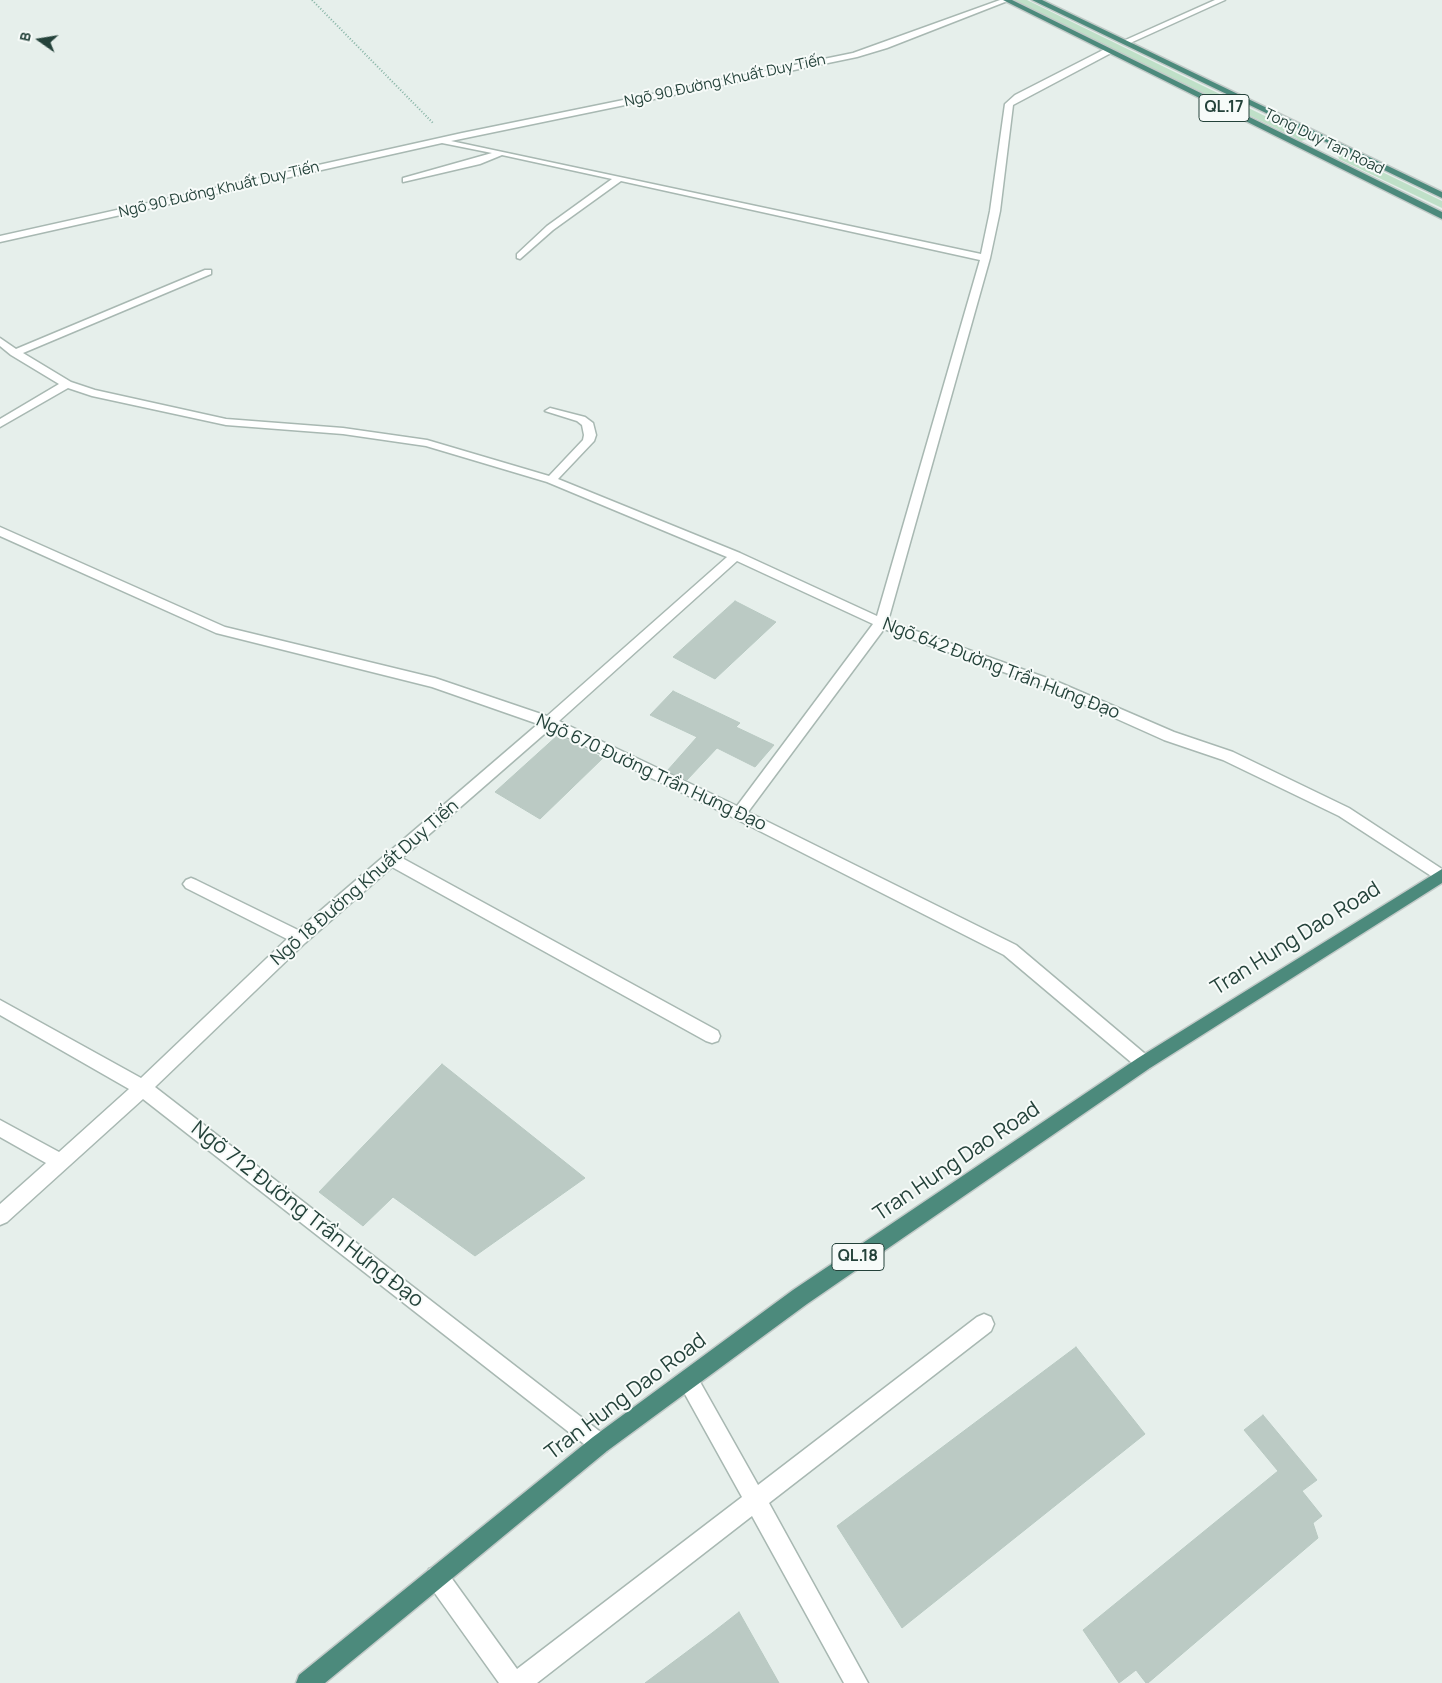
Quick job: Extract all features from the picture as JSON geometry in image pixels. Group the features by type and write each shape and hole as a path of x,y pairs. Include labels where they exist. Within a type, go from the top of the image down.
{"highway":[{"name":"Tong Duy Tan Road","path":"1006,0 1442,216"},
{"name":"Tong Duy Tan Road","path":"1036,0 1442,195"},
{"path":"1312,152 1335,144"},
{"name":"Tran Hung Dao Road","path":"306,1683 600,1444 800,1297 1144,1063 1442,876"}],"street":[{"name":"Ngõ 90 Đường Khuất Duy Tiến","path":"0,239 449,138 868,51 1006,0"},
{"path":"1125,42 1221,0"},
{"path":"739,814 880,623 985,258 995,211 1009,104 1018,96 1108,50"},
{"name":"Ngõ 90 Đường Khuất Duy Tiến","path":"438,142 466,145 985,258"},
{"path":"406,180 477,162 501,153"},
{"path":"520,256 550,228 618,179"},
{"path":"14,353 208,272"},
{"name":"Ngõ 642 Đường Trần Hưng Đạo","path":"0,341 14,353 67,384 92,393 226,422 343,431 427,443 552,480 736,556 880,623 1053,685 1170,736 1228,756 1344,812 1442,876"},
{"path":"0,424 67,384"},
{"path":"550,411 582,419 588,423 590,435 588,441 552,480"},
{"name":"Ngõ 670 Đường Trần Hưng Đạo","path":"0,531 221,630 435,683 549,722 739,814 1010,950 1144,1063"},
{"name":"Ngõ 18 Đường Khuất Duy Tiến","path":"0,1216 143,1088 300,938 549,722 736,556"},
{"path":"390,859 712,1036"},
{"path":"191,884 300,938"},
{"name":"Ngõ 712 Đường Trần Hưng Đạo","path":"0,1007 143,1088 600,1444"},
{"path":"0,1128 60,1162"},
{"path":"518,1683 984,1324"},
{"path":"688,1380 858,1683"},
{"path":"437,1576 513,1683"}],"path":[{"path":"312,0 449,138"}],"green space":[{"path":"1012,0 1027,0 1310,138 1301,141"},
{"path":"1345,154 1442,201 1442,208 1339,159 1338,155"}],"building":[{"path":"735,601 776,622 715,679 673,657"},
{"path":"673,691 740,723 736,727 774,745 755,767 717,748 687,780 667,771 697,737 650,715"},
{"path":"558,735 603,758 540,819 495,792"},
{"path":"442,1064 585,1178 475,1256 393,1197 363,1226 319,1192"},
{"path":"1076,1347 1145,1434 902,1628 837,1526"},
{"path":"1263,1415 1317,1480 1302,1491 1322,1516 1313,1523 1318,1538 1148,1683 1136,1670 1119,1683 1083,1630 1278,1471 1244,1430"},
{"path":"739,1612 779,1683 645,1683 712,1633"}]}
